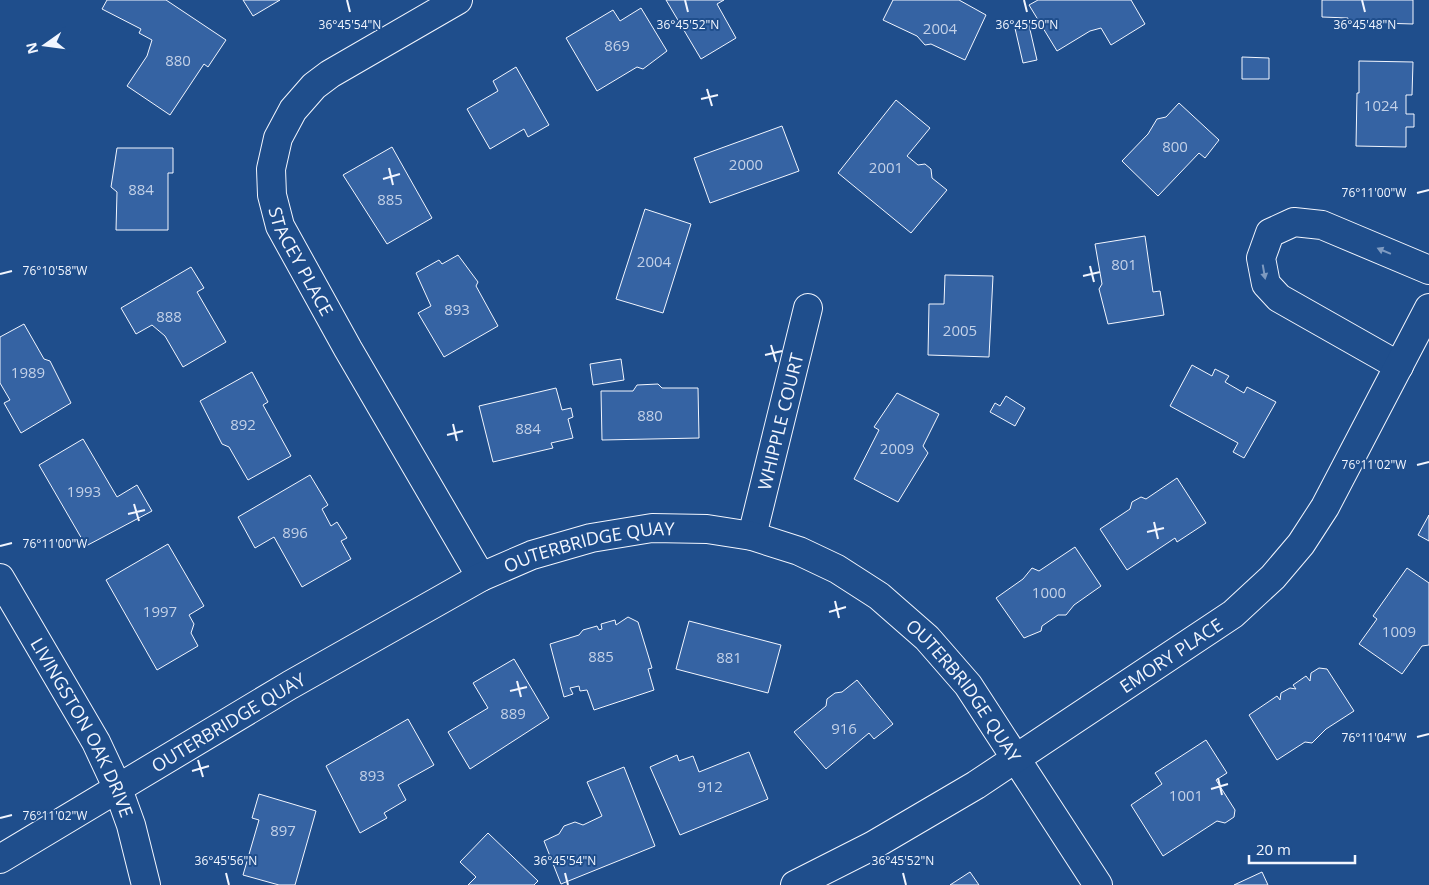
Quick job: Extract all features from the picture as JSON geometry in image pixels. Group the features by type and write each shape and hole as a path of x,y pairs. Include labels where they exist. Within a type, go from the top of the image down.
{"street":[{"name":"STACEY PLACE","path":"458,0 330,74 314,86 293,110 278,138 271,169 272,195 280,226 353,358 481,577"},
{"path":"1399,366 1279,298 1266,284 1261,258 1270,233 1294,222 1322,225 1429,270"},
{"name":"WHIPPLE COURT","path":"752,536 808,308"},
{"name":"EMORY PLACE","path":"795,885 872,846 976,785 1233,614 1273,577 1301,544 1325,507 1429,308"},
{"name":"OUTERBRIDGE QUAY","path":"0,859 290,686 481,577 532,555 591,538 652,528 707,529 752,536 799,551 837,569 879,596 927,638 968,685 1098,885"},
{"name":"LIVINGSTON OAK DRIVE","path":"0,578 96,742 118,789 131,825 146,885"}],"building":[{"path":"107,0 166,0 226,40 208,67 204,64 170,115 127,86 147,56 152,40 139,33 141,29 102,9"},
{"path":"243,0 280,0 253,16"},
{"path":"666,0 724,0 717,4 736,38 701,59"},
{"path":"893,0 959,0 986,15 965,60 931,44 925,45 917,36 883,20"},
{"path":"1038,0 1131,0 1145,24 1111,45 1101,28 1090,31 1057,51 1029,5"},
{"path":"1322,0 1413,0 1413,24 1348,22 1348,18 1322,17"},
{"path":"641,8 667,51 643,69 637,67 597,91 566,38 613,10 620,21"},
{"path":"1028,21 1037,60 1023,63 1014,24"},
{"path":"1242,57 1269,58 1269,79 1242,79"},
{"path":"1359,61 1413,62 1412,95 1406,95 1406,114 1414,114 1414,127 1406,127 1406,147 1356,146"},
{"path":"516,67 549,125 528,137 524,129 490,149 467,109 498,91 493,81"},
{"path":"896,100 930,128 907,156 918,165 925,164 931,169 932,178 947,190 911,233 838,173"},
{"path":"1179,103 1219,140 1205,158 1199,153 1158,196 1122,161 1148,134 1157,119 1166,117"},
{"path":"782,126 799,171 710,203 694,158"},
{"path":"392,147 432,218 387,244 343,175"},
{"path":"117,148 173,148 173,173 168,173 168,230 116,230 117,192 111,187"},
{"path":"645,209 691,224 663,313 616,299"},
{"path":"1145,236 1153,292 1160,291 1164,315 1108,324 1099,289 1102,284 1095,244"},
{"path":"458,255 478,282 476,286 498,326 444,357 418,313 431,306 416,273 439,260 442,264"},
{"path":"191,267 204,288 197,292 226,342 183,367 165,336 152,325 136,334 121,308"},
{"path":"945,275 993,276 989,357 928,355 929,304 944,304"},
{"path":"24,324 44,359 50,361 71,403 21,433 4,403 10,400 0,383 0,337"},
{"path":"621,359 624,380 593,385 590,364"},
{"path":"1192,365 1212,376 1215,369 1229,376 1225,382 1244,393 1247,387 1276,402 1244,458 1233,452 1238,443 1170,406"},
{"path":"252,372 268,402 263,405 291,456 248,480 229,447 222,444 200,401"},
{"path":"658,384 662,388 698,388 699,438 602,440 601,391 633,391 637,385"},
{"path":"556,388 562,410 571,408 573,417 568,419 573,438 551,443 553,448 493,462 479,406"},
{"path":"897,393 939,414 923,446 928,453 898,502 854,479 879,430 874,427"},
{"path":"1006,396 1025,408 1015,426 990,412 995,403 1000,406"},
{"path":"83,439 117,497 137,485 152,511 86,546 39,465"},
{"path":"310,475 328,505 322,509 331,526 337,522 347,538 341,541 351,559 302,587 274,537 255,548 238,517"},
{"path":"1177,478 1206,523 1177,542 1175,538 1127,570 1100,529 1130,509 1132,502 1141,497 1146,499"},
{"path":"1429,515 1429,541 1418,535"},
{"path":"168,544 204,606 189,615 194,624 191,633 198,646 157,670 106,580"},
{"path":"1075,547 1101,586 1074,605 1066,615 1058,615 1042,626 1041,631 1024,638 996,598 1023,579 1032,568 1039,571"},
{"path":"1407,568 1429,583 1429,645 1422,646 1402,674 1359,644 1377,619 1373,616"},
{"path":"628,617 638,622 652,668 648,669 654,690 594,710 587,690 580,691 579,686 570,688 573,694 564,697 550,644 579,635 583,630 597,626 599,630 602,629 601,624 615,620 616,625"},
{"path":"689,621 781,645 768,693 676,669"},
{"path":"514,659 549,718 470,769 448,732 488,708 473,683"},
{"path":"1319,668 1327,669 1354,711 1326,729 1312,743 1305,742 1277,760 1249,715 1277,696 1280,700 1281,693 1290,688 1296,689 1293,685 1306,676 1310,681 1311,673"},
{"path":"857,680 893,724 874,739 869,733 826,769 794,732 826,706 827,699 835,693 842,692"},
{"path":"408,719 434,765 398,785 406,800 384,813 387,818 360,833 326,766"},
{"path":"1206,740 1227,773 1216,780 1235,810 1234,817 1225,823 1217,821 1163,856 1131,805 1162,784 1155,773"},
{"path":"749,752 768,799 680,835 650,767 677,755 679,761 693,756 699,772"},
{"path":"624,767 655,846 561,884 544,841 559,834 564,826 575,822 583,825 602,816 587,782"},
{"path":"259,794 316,811 295,885 279,885 243,875 259,820 252,818"},
{"path":"488,833 538,881 534,885 468,885 476,877 460,862"},
{"path":"970,872 979,885 950,885"},
{"path":"1262,872 1268,885 1234,885"}]}
